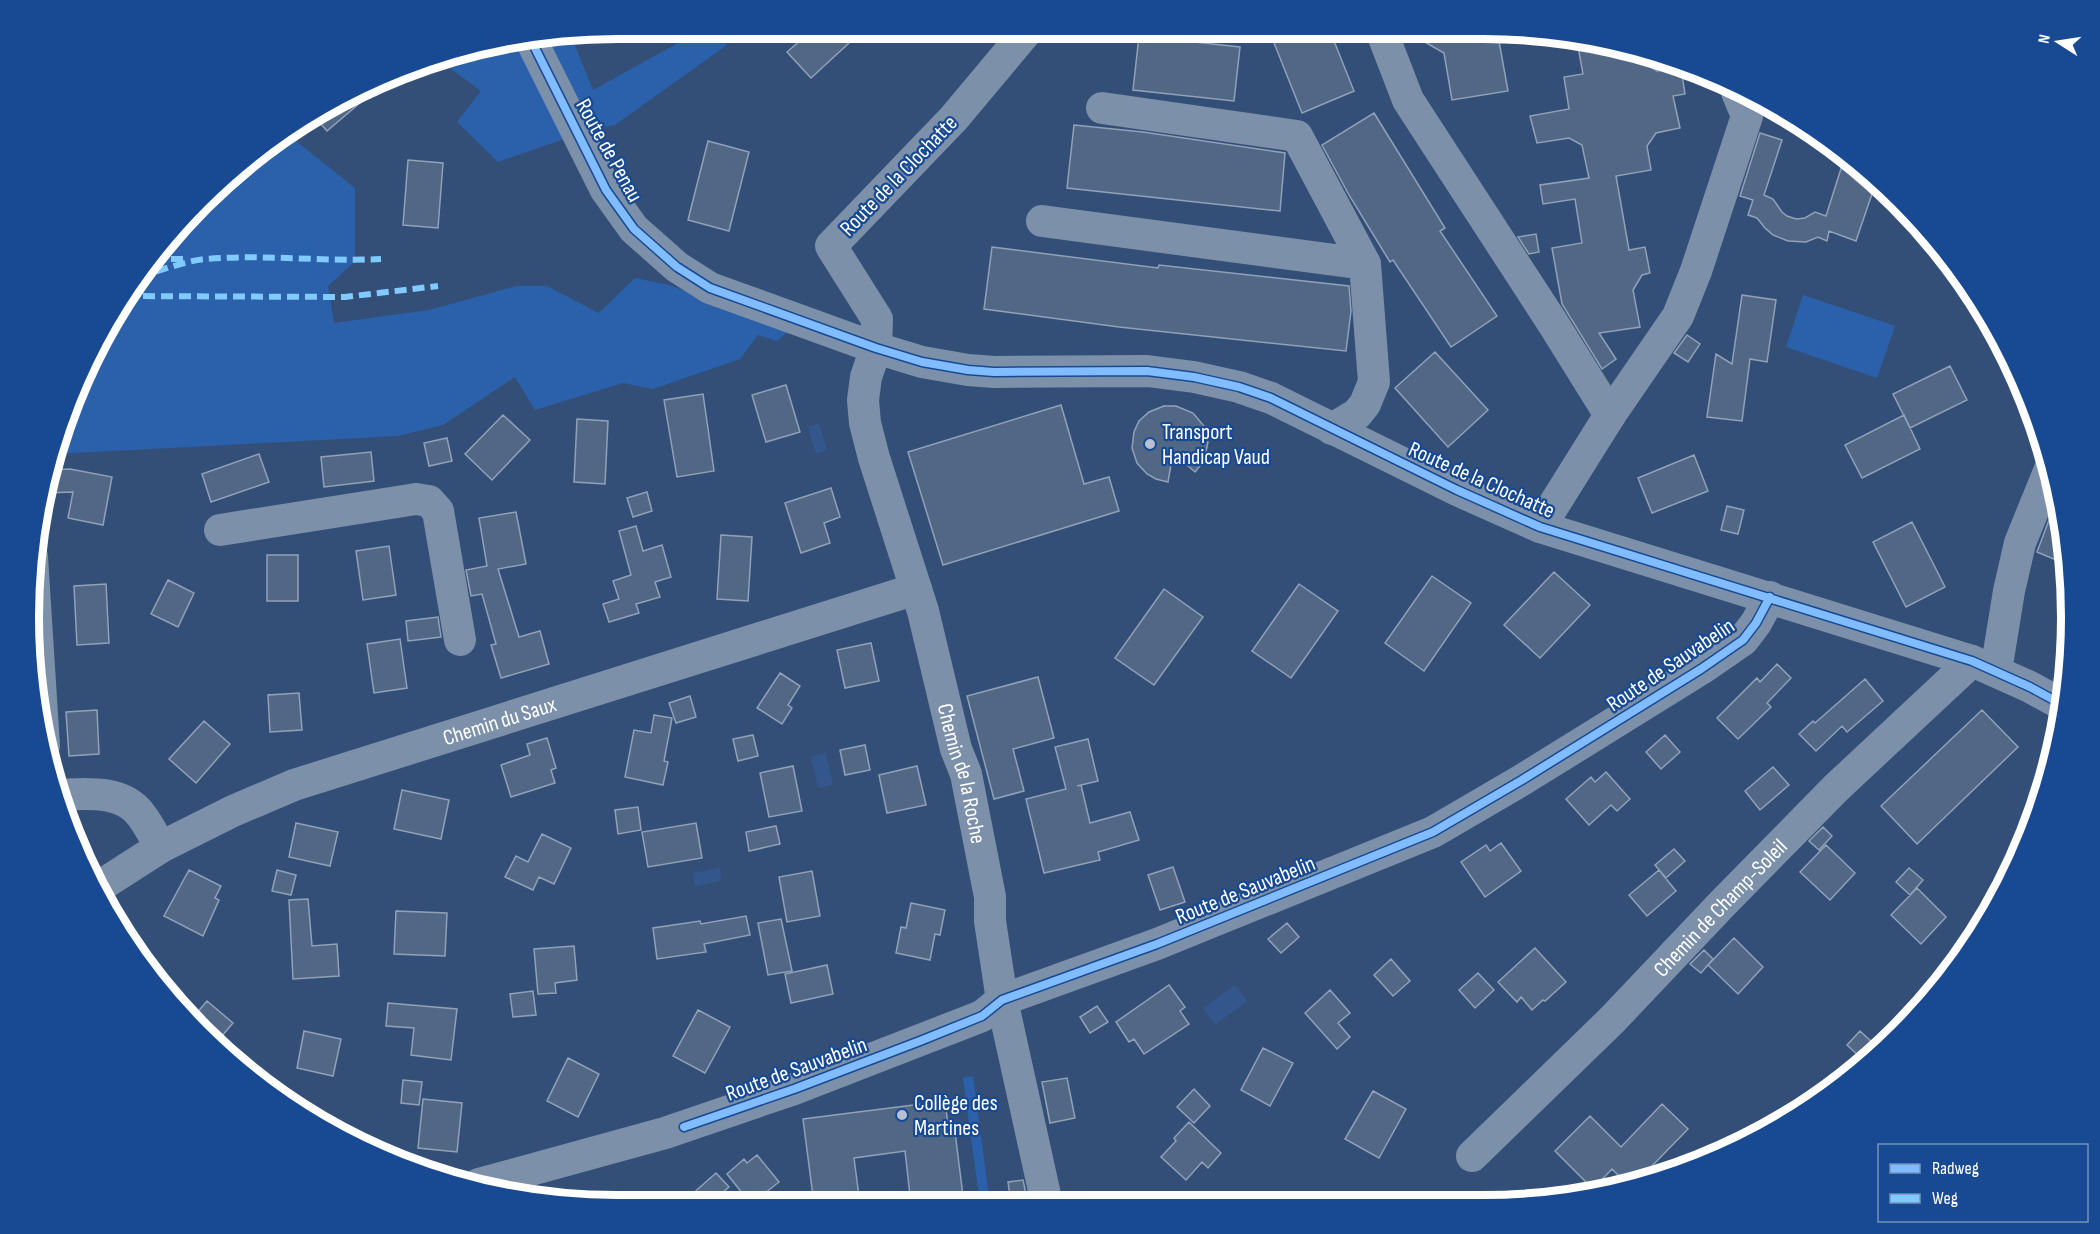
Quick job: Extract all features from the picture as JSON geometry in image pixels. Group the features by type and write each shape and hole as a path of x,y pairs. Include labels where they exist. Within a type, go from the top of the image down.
{"street":[{"name":"Route de la Clochatte","path":"1020,39 954,118 831,246 877,319 876,348 922,362 968,370 1147,372 1194,377 1239,387 1271,398 1457,490 1540,527 1770,597 1984,666 2055,701"},
{"path":"1384,39 1408,100 1610,415"},
{"name":"Route de Penau","path":"534,45 606,190 634,229 651,246 677,267 710,288 876,348"},
{"name":"Route de la Clochatte","path":"1540,527 1610,415 1682,308 1747,116 1740,100"},
{"path":"1102,108 1297,136 1365,264 1374,382 1365,404 1357,414 1332,429"},
{"path":"1042,220 1365,264"},
{"name":"Chemin de la Roche","path":"876,348 866,377 863,400 865,423 916,589 956,749 966,774 990,897 990,921 1002,1000 1045,1195"},
{"path":"1984,666 2009,591 2020,543 2045,482"},
{"path":"220,530 416,499 429,501 438,511 460,640"},
{"name":"Chemin du Saux","path":"104,883 161,847 294,785 916,589"},
{"name":"Route de Sauvabelin","path":"491,1181 665,1133 784,1093 982,1016 1002,1000 1157,944 1432,832 1522,780 1735,646 1747,636 1770,597"},
{"name":"Chemin de Champ-Soleil","path":"1472,1156 1612,1020 1836,788 1984,666"},
{"path":"67,795 96,794 127,802 141,814 161,847"}],"shaded area":[{"path":"685,39 720,39 727,45 615,125 593,129 498,162 457,122 481,91 446,65 504,50 573,41 593,90"},
{"path":"293,138 355,188 355,261 328,286 334,323 429,310 516,286 547,286 599,313 635,278 669,285 790,330 777,341 758,335 740,359 653,389 623,383 535,410 515,377 443,425 398,436 63,454 83,396 99,361 116,328 158,265 208,208 265,158"},
{"path":"1803,295 1895,326 1877,378 1786,347"},
{"path":"819,423 827,450 816,454 808,427"},
{"path":"826,753 833,785 818,788 811,756"},
{"path":"720,868 721,881 695,886 693,873"},
{"path":"1235,985 1247,1001 1215,1025 1203,1008"},
{"path":"973,1076 989,1195 979,1195 963,1078"}],"building":[{"path":"802,39 853,39 811,78 787,52"},
{"path":"1139,39 1167,39 1240,47 1234,101 1133,90"},
{"path":"1284,39 1333,39 1354,91 1302,113 1274,43"},
{"path":"1420,39 1499,39 1508,91 1452,100 1444,53"},
{"path":"1578,47 1633,59 1657,71 1668,70 1682,75 1685,94 1673,96 1680,128 1656,133 1647,146 1651,170 1616,176 1629,250 1645,247 1650,273 1642,275 1633,290 1640,327 1599,333 1616,359 1602,369 1562,304 1552,248 1582,243 1575,199 1543,204 1540,185 1589,178 1582,145 1569,138 1537,143 1530,116 1569,109 1564,77 1583,74"},
{"path":"368,96 327,131 319,122"},
{"path":"1374,113 1445,228 1440,231 1497,316 1451,347 1393,260 1390,262 1322,145"},
{"path":"1074,125 1143,132 1285,153 1280,211 1067,188"},
{"path":"1760,133 1782,140 1764,195 1773,199 1787,216 1796,219 1805,218 1815,212 1826,216 1842,164 1873,190 1856,241 1829,231 1827,241 1818,237 1806,242 1788,241 1773,235 1757,218 1748,215 1753,200 1740,196"},
{"path":"708,141 749,152 729,231 688,220"},
{"path":"408,160 443,163 438,228 403,225"},
{"path":"1536,234 1539,252 1529,254 1518,237"},
{"path":"992,247 1158,268 1159,265 1349,286 1351,311 1346,351 1119,327 984,309"},
{"path":"1742,295 1776,300 1767,362 1750,359 1742,421 1707,417 1716,354 1732,364"},
{"path":"1687,335 1700,344 1688,362 1674,353"},
{"path":"1435,352 1488,410 1448,447 1395,388"},
{"path":"1950,366 1967,400 1910,428 1893,394"},
{"path":"786,385 800,432 766,442 752,395"},
{"path":"703,394 714,471 677,477 664,400"},
{"path":"1061,405 1084,484 1109,477 1119,511 943,565 908,452"},
{"path":"1164,406 1176,406 1193,413 1204,426 1208,442 1204,461 1195,472 1173,453 1168,482 1147,474 1137,463 1132,448 1134,432 1139,421 1149,412"},
{"path":"503,415 530,440 492,480 465,454"},
{"path":"1904,415 1920,449 1862,478 1845,445"},
{"path":"577,419 608,421 605,484 574,482"},
{"path":"447,438 452,461 429,466 424,443"},
{"path":"371,452 374,481 324,487 321,457"},
{"path":"259,454 269,482 211,502 202,474"},
{"path":"1694,455 1708,491 1652,513 1638,478"},
{"path":"70,469 112,477 103,525 68,518 73,492 53,493 58,470"},
{"path":"831,488 840,517 824,523 830,543 801,553 785,503"},
{"path":"647,492 652,511 633,517 627,498"},
{"path":"1727,506 1744,510 1738,534 1721,530"},
{"path":"516,512 526,564 498,569 519,637 540,631 549,664 501,678 491,645 496,644 482,594 471,596 466,570 487,566 479,518"},
{"path":"2051,513 2058,561 2037,552"},
{"path":"1912,522 1945,587 1906,607 1873,542"},
{"path":"636,526 643,551 662,545 671,577 655,582 660,597 636,604 639,613 609,622 603,604 619,599 613,581 631,575 619,531"},
{"path":"721,535 752,537 748,601 717,599"},
{"path":"389,546 396,595 363,600 356,551"},
{"path":"267,555 298,555 298,601 267,601"},
{"path":"1554,572 1590,605 1540,658 1504,625"},
{"path":"1432,576 1471,603 1424,671 1385,643"},
{"path":"168,580 194,593 178,627 151,614"},
{"path":"106,584 109,643 77,645 74,586"},
{"path":"1299,584 1338,611 1291,678 1252,651"},
{"path":"1164,589 1203,617 1154,685 1115,658"},
{"path":"438,617 441,637 408,641 406,621"},
{"path":"400,639 407,688 374,693 367,644"},
{"path":"871,643 879,681 845,688 837,650"},
{"path":"1777,664 1791,678 1767,703 1771,707 1738,739 1717,718 1757,678 1760,682"},
{"path":"780,673 800,686 788,705 792,708 782,724 757,708"},
{"path":"1038,677 1054,738 1013,749 1024,791 994,799 967,696"},
{"path":"1865,679 1883,701 1847,732 1842,726 1816,751 1799,734"},
{"path":"299,693 302,730 270,732 268,695"},
{"path":"690,696 696,717 676,723 669,703"},
{"path":"97,710 99,754 69,756 66,712"},
{"path":"1982,710 2018,747 1917,844 1881,806"},
{"path":"654,715 672,718 664,761 668,762 663,785 625,777 634,730 651,733"},
{"path":"204,721 230,744 196,783 169,759"},
{"path":"753,735 758,756 738,761 733,739"},
{"path":"1665,735 1680,752 1661,769 1646,752"},
{"path":"547,738 556,768 551,770 555,783 511,797 501,765 530,755 527,744"},
{"path":"1088,739 1098,781 1081,785 1090,823 1130,812 1139,840 1098,852 1100,860 1044,873 1026,799 1066,789 1055,747"},
{"path":"865,745 870,770 845,775 840,750"},
{"path":"793,766 802,811 769,817 760,773"},
{"path":"917,766 926,805 887,813 879,775"},
{"path":"1773,767 1789,785 1760,810 1745,791"},
{"path":"1606,772 1630,799 1617,811 1611,805 1589,825 1566,799 1591,777 1595,782"},
{"path":"402,790 449,800 441,839 394,829"},
{"path":"638,807 641,830 618,834 615,810"},
{"path":"296,823 338,832 330,866 289,857"},
{"path":"696,823 702,858 648,867 642,832"},
{"path":"776,826 780,844 749,851 746,832"},
{"path":"1823,827 1832,836 1819,850 1809,841"},
{"path":"542,834 571,848 554,884 539,877 533,890 505,877 516,856 528,862"},
{"path":"1501,843 1521,871 1485,897 1461,862 1486,845 1490,851"},
{"path":"1826,845 1855,873 1830,900 1800,872"},
{"path":"1674,849 1685,861 1666,878 1655,865"},
{"path":"1173,867 1185,902 1160,910 1148,875"},
{"path":"1909,868 1923,880 1910,895 1896,882"},
{"path":"189,870 221,886 215,898 219,900 203,936 164,916"},
{"path":"277,870 296,875 291,895 272,891"},
{"path":"1659,870 1676,891 1647,916 1629,895"},
{"path":"812,871 820,916 787,922 779,877"},
{"path":"1917,888 1946,917 1921,944 1891,915"},
{"path":"308,899 312,946 337,944 339,976 293,979 289,900"},
{"path":"911,903 945,910 940,935 935,934 930,960 896,953 901,927 906,928"},
{"path":"396,911 447,913 445,956 394,954"},
{"path":"746,916 750,935 704,944 706,952 657,959 653,928 700,921 701,924"},
{"path":"781,919 792,971 768,975 758,923"},
{"path":"1287,923 1299,937 1281,953 1268,939"},
{"path":"1734,938 1763,967 1738,994 1708,965"},
{"path":"574,946 577,980 555,983 556,993 538,994 534,949"},
{"path":"1535,948 1566,982 1532,1010 1521,997 1517,1002 1498,982"},
{"path":"1704,950 1713,959 1701,973 1690,964"},
{"path":"1391,959 1410,981 1393,996 1374,975"},
{"path":"827,965 833,994 791,1003 785,974"},
{"path":"1478,973 1494,990 1475,1008 1459,990"},
{"path":"1169,985 1185,1007 1180,1011 1189,1024 1144,1054 1134,1039 1129,1042 1116,1022"},
{"path":"1330,990 1350,1013 1338,1023 1350,1037 1337,1049 1305,1013"},
{"path":"533,991 536,1015 513,1017 510,994"},
{"path":"207,1001 233,1023 220,1038 196,1013"},
{"path":"388,1003 457,1009 451,1060 411,1055 414,1028 386,1026"},
{"path":"1097,1006 1108,1022 1090,1033 1080,1017"},
{"path":"698,1010 730,1027 705,1073 673,1056"},
{"path":"304,1031 341,1039 333,1076 297,1068"},
{"path":"1860,1031 1873,1043 1859,1056 1847,1045"},
{"path":"1263,1048 1293,1063 1270,1106 1241,1090"},
{"path":"568,1058 599,1074 578,1117 547,1101"},
{"path":"1067,1078 1075,1118 1050,1123 1042,1082"},
{"path":"403,1080 422,1082 419,1105 401,1103"},
{"path":"1194,1089 1210,1106 1194,1123 1177,1107"},
{"path":"1373,1091 1406,1109 1379,1158 1345,1139"},
{"path":"423,1099 462,1103 457,1152 418,1148"},
{"path":"945,1101 949,1133 955,1132 963,1195 910,1195 905,1151 854,1158 859,1195 813,1195 803,1119"},
{"path":"1662,1104 1688,1129 1651,1167 1653,1169 1621,1178 1612,1169 1596,1184 1589,1185 1555,1151 1590,1116 1621,1147"},
{"path":"1189,1122 1221,1153 1208,1168 1202,1162 1186,1180 1161,1157"},
{"path":"757,1155 779,1182 762,1195 744,1195 727,1174 744,1159 747,1163"},
{"path":"716,1173 729,1187 720,1195 691,1195"},
{"path":"1023,1180 1026,1195 1010,1195 1008,1182"}],"marked path":[{"path":"153,272 206,259 250,257 381,259"},
{"path":"163,259 189,259"},
{"path":"136,296 345,297 438,286"}],"cycle path":[{"path":"534,45 606,190 634,229 677,267 710,288 876,348 922,362 994,372 1147,371 1194,377 1239,387 1271,398 1457,490 1540,527 1972,661 2055,700"},
{"path":"684,1127 794,1089 920,1041 982,1016 1002,1000 1157,944 1433,832 1522,780 1701,669 1743,640 1756,623 1770,597"}],"place":[{"name":"Transport Handicap Vaud","path":"1150,444"},
{"name":"Collège des Martines","path":"902,1115"}]}
